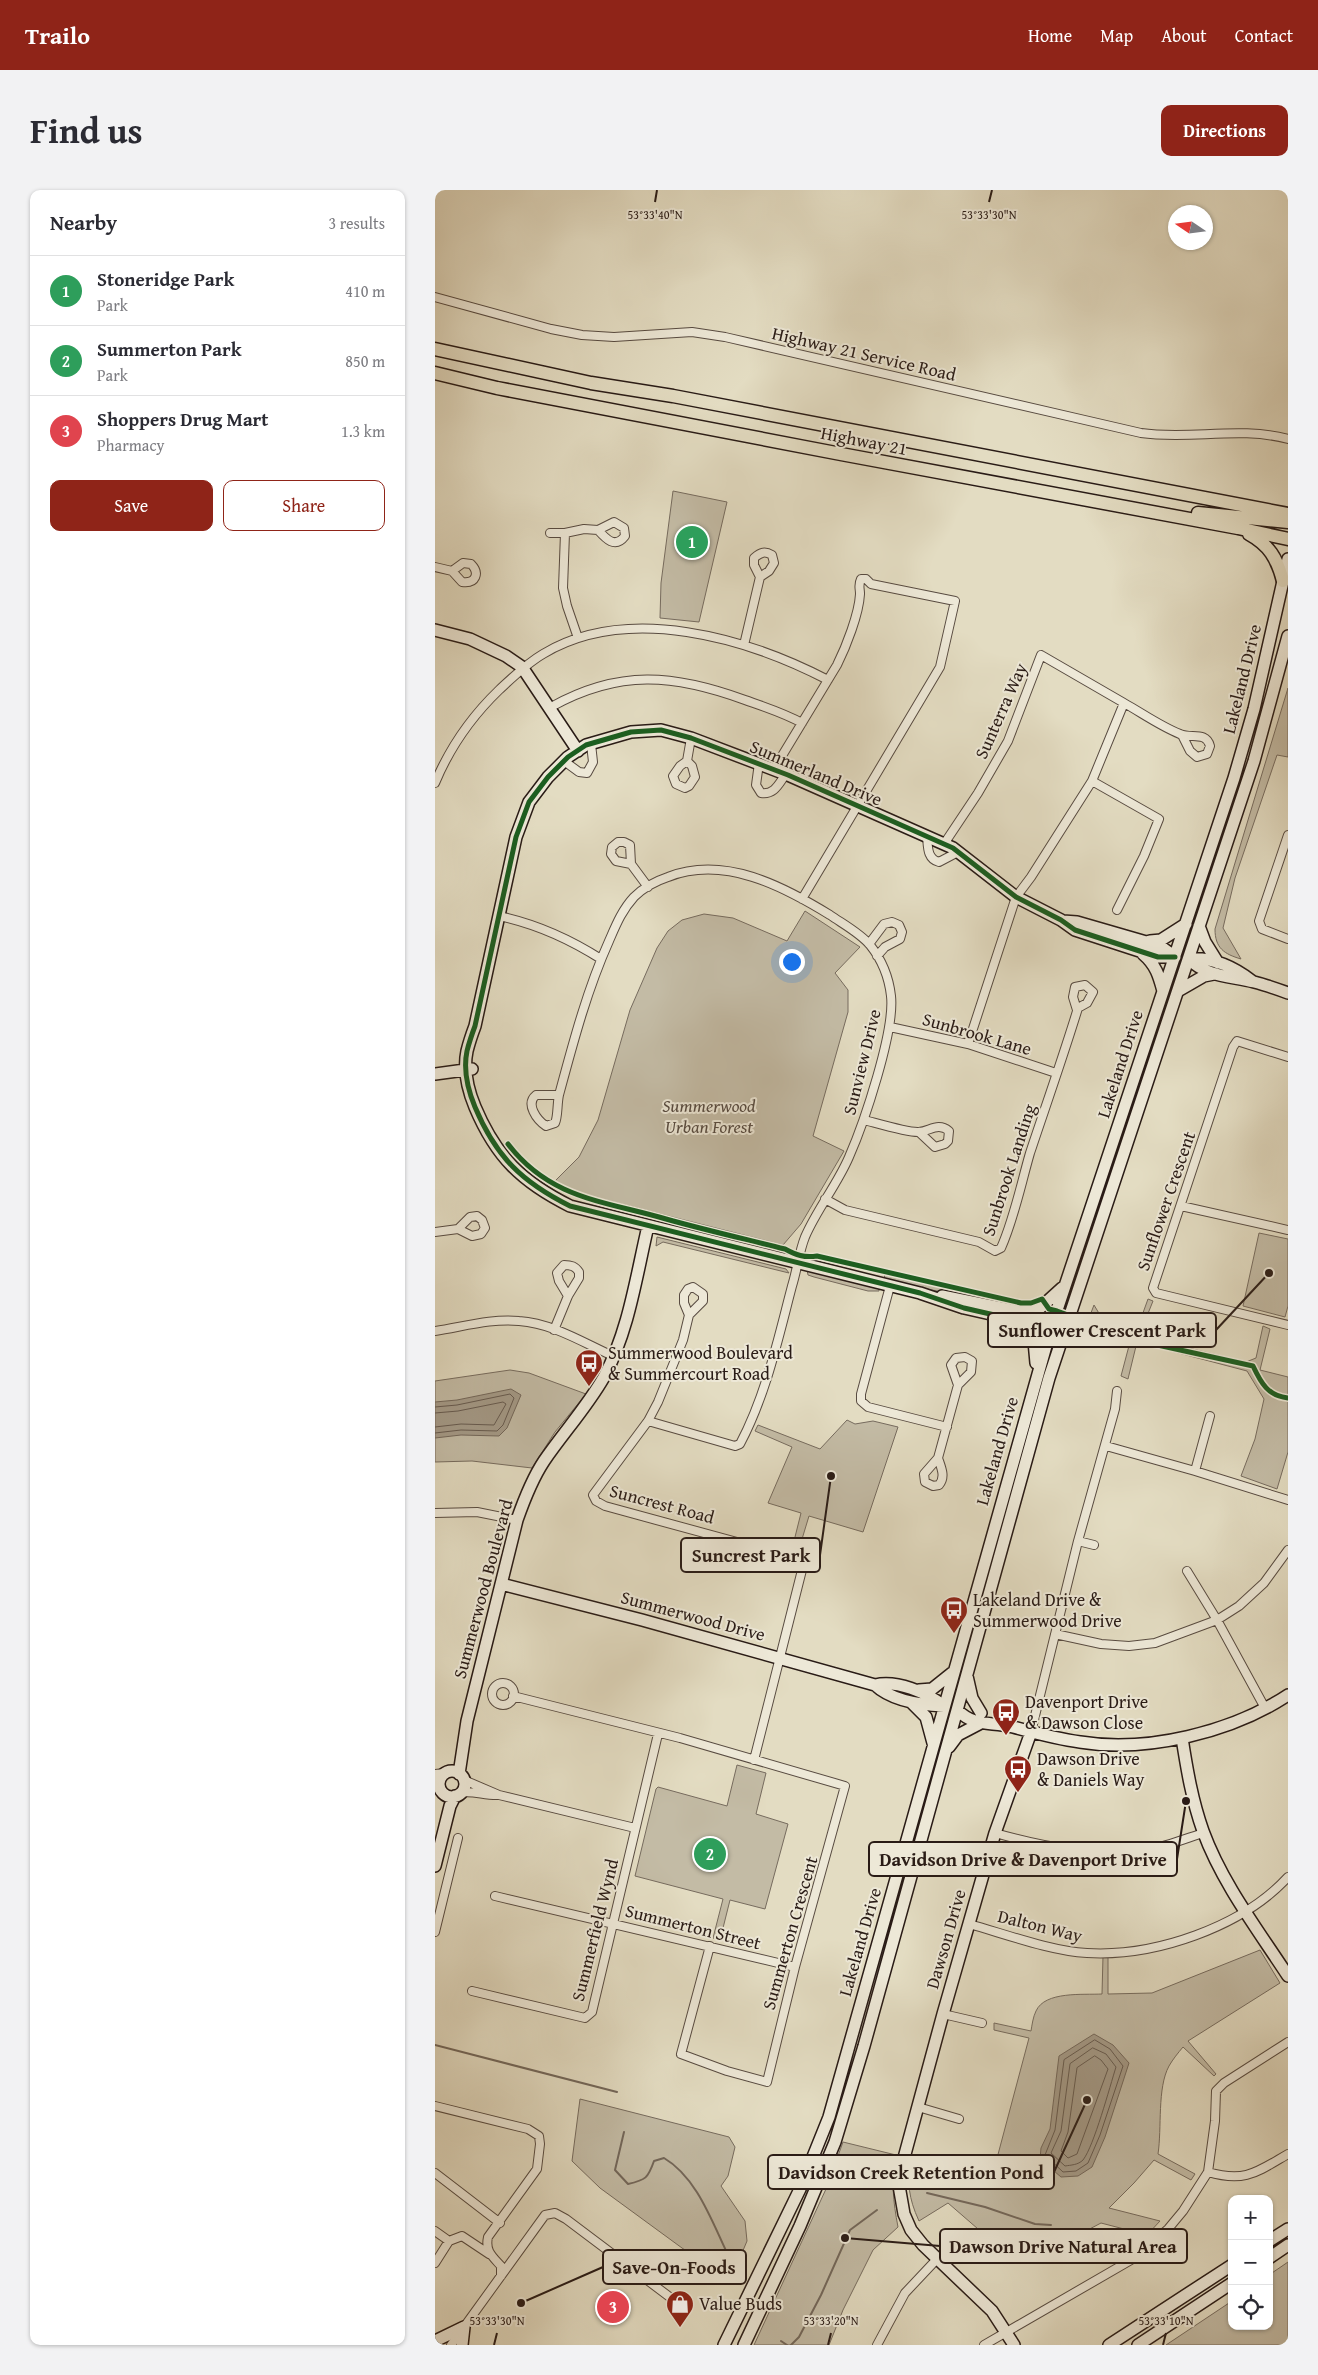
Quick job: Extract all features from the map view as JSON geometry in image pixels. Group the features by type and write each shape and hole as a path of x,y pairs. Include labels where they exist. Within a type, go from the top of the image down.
{"main road":[{"name":"Highway 21","path":"435,349 591,383 673,396 1288,514"},
{"name":"Highway 21","path":"435,373 711,429 1171,515 1288,539"},
{"path":"1171,515 1183,511 1288,522"},
{"path":"1238,528 1269,547 1278,561 1283,581"},
{"name":"Lakeland Drive","path":"724,2345 793,2204 829,2117 1052,1323 1237,770 1254,709 1288,559"},
{"path":"435,630 470,638 522,667 551,707 578,751"},
{"name":"Lakeland Drive","path":"744,2345 800,2226 835,2142 864,2046 943,1757 1065,1326 1178,990 1188,953 1199,926 1257,752 1288,636"},
{"name":"Summerland Drive","path":"499,916 516,837 529,802 548,777 578,751 591,744 631,732 661,730 691,738 774,769 944,844 958,852 1015,897 1061,920 1075,930 1141,946 1157,957 1175,957"},
{"path":"499,916 475,1026 467,1052 469,1069 478,1114 499,1153 535,1186 570,1206 920,1293 964,1308 1017,1315 1065,1326"},
{"path":"1186,924 1188,953 1175,970 1163,991 1152,961 1141,946 1161,940 1186,924"},
{"path":"1199,926 1216,968"},
{"path":"1216,968 1178,990 1175,957 1188,953 1216,968 1236,969 1253,982 1288,993"},
{"path":"435,1074 469,1069"},
{"name":"Summerwood Boulevard","path":"450,1774 467,1721 517,1520 526,1493 543,1462 593,1394 613,1356 629,1313 649,1226"},
{"path":"1017,1315 1041,1308 1053,1299 1066,1282"},
{"path":"1017,1315 1034,1341 1037,1374"},
{"name":"Summerwood Drive","path":"501,1584 779,1657 875,1685 883,1692 911,1702 944,1706"},
{"path":"915,1690 932,1689 942,1683 953,1672"},
{"path":"953,1672 954,1697 957,1710"},
{"path":"948,1741 947,1719 944,1706 954,1697 967,1673"},
{"path":"967,1673 972,1698 980,1718"},
{"name":"Summerwood Drive","path":"875,1685 886,1682 915,1690 934,1698 944,1706"},
{"path":"957,1710 996,1723 1081,1743 1124,1745 1182,1738 1215,1730 1265,1708 1288,1695"},
{"path":"911,1702 926,1717 935,1739"},
{"path":"935,1739 947,1719 957,1710"},
{"path":"943,1757 957,1735 980,1718"},
{"name":"Dawson Drive","path":"1013,2345 992,2311 937,2259 911,2230 899,2194 900,2172 943,2014 995,1833 1031,1732"},
{"path":"1182,1738 1190,1790 1204,1833 1247,1912 1288,1976"},
{"path":"435,1838 441,1812 439,1779 450,1774 463,1790 457,1795 450,1806 435,1866"},
{"path":"439,1788 449,1796 457,1795"},
{"path":"1271,2240 1288,2229"},
{"path":"1273,2255 1288,2245"},
{"path":"1109,2345 1228,2268"},
{"path":"1138,2345 1229,2285"},
{"path":"435,2341 464,2327"},
{"path":"461,2345 464,2327"}],"street":[{"name":"Highway 21 Service Road","path":"435,297 551,329 582,335 623,337 685,332 725,337 1141,433 1171,436 1256,434 1288,439"},
{"path":"550,533 565,533 583,529 598,530"},
{"path":"565,533 563,588 578,638"},
{"path":"435,567 452,571"},
{"path":"744,645 760,577"},
{"path":"774,769 846,647 853,626 860,594 859,583 861,579 866,579 871,584 955,602 940,667 802,899"},
{"path":"435,783 444,762 464,729 488,701 522,667 544,653 578,638 626,629 650,628 696,633 744,645 828,680"},
{"name":"Sunterra Way","path":"944,844 1008,741 1041,655 1124,703"},
{"path":"551,707 589,688 616,682 645,679 675,680 712,688 802,723"},
{"path":"968,1044 1015,897 1031,877 1092,781 1124,703 1182,735"},
{"path":"687,761 691,738"},
{"path":"564,762 579,772 587,773 593,762 591,744"},
{"name":"Summerland Drive","path":"759,763 756,785 761,793 768,793 774,790 786,774"},
{"path":"1092,781 1159,819 1144,856 1117,910"},
{"path":"1288,835 1259,921 1262,929 1288,939"},
{"path":"927,836 929,856 933,860 939,862 958,852"},
{"path":"631,864 648,887"},
{"name":"Sunview Drive","path":"559,1095 536,1095 531,1100 533,1111 541,1122 547,1126 555,1123 558,1118 556,1106 595,973 621,915 635,896 648,887 676,874 698,870 727,870 779,887 847,926 869,944 877,956 889,985 892,1008 889,1026 864,1120 849,1159 804,1239 771,1364 750,1426 740,1444 729,1446 648,1421"},
{"path":"499,916 550,930 601,959"},
{"path":"869,944 884,924 892,922 899,925 902,932 899,939 885,946 877,956"},
{"name":"Sunbrook Landing","path":"825,1199 845,1210 979,1242 995,1251 1001,1248 1077,1010"},
{"name":"Sunbrook Lane","path":"889,1026 968,1044 1056,1073"},
{"name":"Sunflower Crescent","path":"1288,1057 1237,1041 1153,1288 1156,1293 1288,1326"},
{"path":"864,1120 919,1132"},
{"path":"1181,1206 1288,1230"},
{"path":"435,1232 458,1229"},
{"path":"889,1286 861,1394 863,1405 947,1427"},
{"path":"554,1330 568,1296"},
{"name":"Suncrest Road","path":"689,1315 674,1365 648,1421 594,1492 594,1499 605,1506 799,1559 803,1566 779,1657"},
{"path":"435,1330 511,1320 535,1323 613,1356"},
{"path":"938,1458 958,1385"},
{"path":"1031,1732 1078,1541 1115,1409 1117,1391"},
{"path":"1195,1471 1210,1416"},
{"path":"1105,1446 1288,1500"},
{"path":"435,1513 477,1512 517,1520"},
{"path":"1078,1541 1094,1545"},
{"path":"1055,1634 1084,1642 1129,1646 1155,1643 1217,1620 1239,1606 1264,1583 1288,1550"},
{"path":"1187,1571 1217,1620 1265,1708"},
{"path":"754,1760 779,1657"},
{"name":"Summerton Crescent","path":"513,1696 680,1738 845,1786 795,1967 767,2082 727,2071 681,2054 710,1946"},
{"name":"Summerfield Wynd","path":"472,1991 585,2018 592,2012 658,1734"},
{"path":"450,1774 499,1795 635,1828"},
{"path":"457,1795 468,1792 487,1796 499,1795"},
{"path":"995,1833 1062,1849 1093,1852 1146,1850 1204,1833"},
{"path":"435,1932 457,1838"},
{"path":"440,1850 454,1854"},
{"name":"Dalton Way","path":"969,1924 1071,1951 1128,1953 1164,1946 1247,1912 1288,1877"},
{"name":"Summerton Street","path":"495,1896 795,1967"},
{"name":"Dawson Drive","path":"943,2014 982,2023"},
{"path":"984,2345 1131,2260 1156,2240 1183,2211 1208,2172 1215,2120 1216,2091 1224,2083 1288,2042"},
{"path":"435,2106 528,2129 539,2136 537,2169 500,2223 488,2237 486,2246 489,2254"},
{"path":"918,2107 959,2119"},
{"path":"1208,2172 1226,2177 1249,2175 1288,2154"},
{"path":"435,2173 500,2223"},
{"path":"451,2345 545,2215 555,2213 567,2219 675,2301"},
{"path":"435,2231 449,2241"},
{"path":"435,2263 449,2241 462,2236 489,2254 501,2266 501,2276"},
{"path":"877,2345 901,2299 937,2259"}],"green space":[{"path":"673,491 727,502 699,622 660,618 661,583"},
{"path":"1288,688 1288,757 1277,755 1235,878 1223,928 1241,959 1230,955 1219,946 1215,936 1215,929"},
{"name":"Summerwood Urban Forest","path":"805,911 860,947 835,973 848,990 848,1012 813,1136 844,1151 801,1224 783,1245 577,1193 553,1183 579,1157 598,1120 630,1010 657,948 668,931 682,920 704,914 733,918 787,941"},
{"path":"647,1215 749,1241 748,1244 670,1224 663,1226 645,1219"},
{"path":"1259,1233 1288,1239 1288,1306 1285,1317 1243,1306"},
{"path":"657,1237 786,1269 789,1273 663,1242 656,1246"},
{"path":"807,1270 879,1288 879,1291 868,1291 814,1277 808,1275"},
{"path":"885,1274 1025,1305 1042,1301 1029,1308 905,1285 884,1279"},
{"path":"1148,1299 1153,1301 1139,1336 1246,1362 1256,1358 1263,1326 1270,1329 1260,1370 1288,1377 1288,1452 1277,1489 1241,1476 1255,1439 1264,1399 1247,1371 1137,1342 1128,1379 1121,1376 1130,1342 1084,1331 1094,1305 1109,1330 1135,1335"},
{"path":"510,1370 529,1373 586,1394 555,1432 532,1468 472,1461 435,1462 435,1381"},
{"path":"847,1420 855,1424 873,1421 898,1427 863,1532 809,1516 799,1549 792,1549 801,1513 768,1503 792,1447 755,1431 758,1425 820,1449"},
{"path":"737,1765 766,1773 756,1814 788,1824 765,1909 730,1900 720,1940 713,1938 723,1899 635,1876 656,1789 658,1787 727,1806"},
{"path":"1260,1950 1280,1983 1188,2041 1216,2074 1214,2076 1183,2047 1165,2075 1161,2097 1158,2154 1195,2174 1191,2180 1154,2160 1109,2208 1160,2221 1147,2235 1101,2223 1025,2263 1015,2261 948,2203 919,2221 909,2190 909,2159 992,2177 1029,2038 994,2030 994,2023 1031,2031 1036,2011 1047,2000 1065,1995 1102,1994 1103,1956 1108,1956 1108,1994 1152,1993"},
{"path":"580,2099 729,2137 735,2147 728,2176 721,2186 745,2221 747,2241 739,2260 724,2276 600,2188 572,2161"},
{"path":"843,2142 896,2155 893,2191 898,2227 873,2250 843,2310 829,2345 754,2345 826,2189"},
{"path":"1288,2262 1288,2345 1166,2345 1228,2304 1228,2330 1273,2330 1273,2272"}],"water":[{"path":"511,1389 521,1395 507,1428 499,1436 461,1435 435,1438 435,1402 457,1400"},
{"path":"1094,2034 1113,2045 1129,2063 1105,2137 1092,2167 1078,2176 1061,2177 1040,2159 1041,2148 1050,2129 1059,2056"}],"waterway":[{"path":"435,2045 617,2092"},
{"path":"624,2132 615,2170 628,2184 645,2177 654,2161 664,2158 676,2167 686,2177 703,2203 730,2259"},
{"path":"927,2193 985,2207 1035,2224 1051,2225"},
{"path":"791,2345 799,2337 821,2295 850,2230 877,2210"},
{"path":"781,2341 787,2345"}],"cycle path":[{"path":"1064,1331 964,1308 920,1293 570,1206 524,1177 502,1154 483,1125 470,1094 466,1065 467,1051 475,1026 516,837 529,802 548,777 568,757 586,745 631,732 661,730 691,738 788,775 953,848 1016,897 1061,920 1075,930 1158,957 1175,957"},
{"path":"508,1144 524,1162 542,1176 560,1187 600,1202 785,1249 800,1256 817,1256 1021,1303 1031,1303 1042,1299 1049,1309 1082,1320 1089,1317 1112,1335 1253,1366 1266,1388 1275,1395 1288,1398"}],"place":[{"name":"Stoneridge Park","path":"692,542"},
{"name":"Sunflower Crescent Park","path":"1269,1273"},
{"name":"Summerwood Boulevard & Summercourt Road","path":"589,1387"},
{"name":"Suncrest Park","path":"831,1476"},
{"name":"Lakeland Drive & Summerwood Drive","path":"954,1634"},
{"name":"Davenport Drive & Dawson Close","path":"1006,1736"},
{"name":"Dawson Drive & Daniels Way","path":"1018,1793"},
{"name":"Davidson Drive & Davenport Drive","path":"1186,1801"},
{"name":"Summerton Park","path":"710,1854"},
{"name":"Davidson Creek Retention Pond","path":"1087,2100"},
{"name":"Dawson Drive Natural Area","path":"845,2238"},
{"name":"Save-On-Foods","path":"521,2303"},
{"name":"Shoppers Drug Mart","path":"613,2307"},
{"name":"Value Buds","path":"680,2328"}]}
